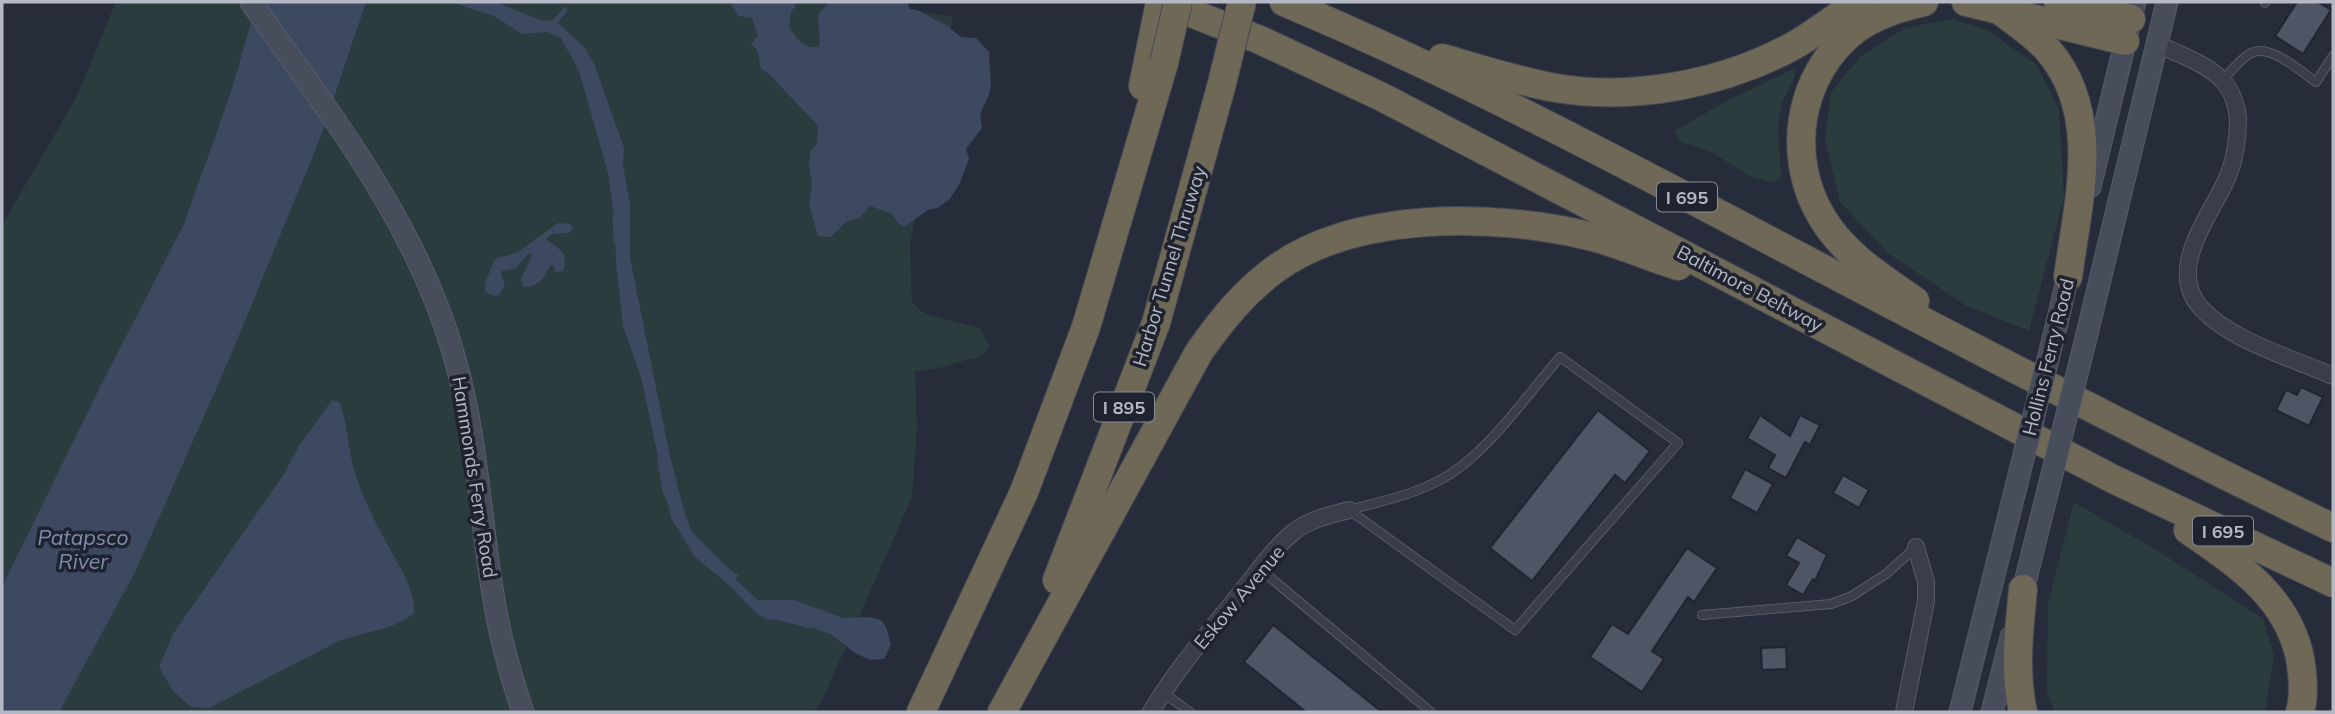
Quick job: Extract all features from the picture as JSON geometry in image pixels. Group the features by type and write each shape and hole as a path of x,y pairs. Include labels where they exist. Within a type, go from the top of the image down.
{"highway":[{"path":"1157,60 1162,2"},
{"name":"Baltimore Beltway","path":"1162,2 1260,40 1382,97 2113,479 2333,583"},
{"path":"921,712 1024,492 1086,327 1120,212 1157,60 1178,2"},
{"name":"Harbor Tunnel Thruway","path":"987,712 1054,587 1156,323 1242,2"},
{"name":"I 695","path":"1284,2 1364,36 1563,133 2006,365 2333,528"},
{"path":"1364,36 1557,88 1613,92 1667,88 1744,67 1794,45 1859,2"},
{"path":"1924,2 1888,12 1854,31 1827,59 1817,74 1808,95 1800,139 1806,180 1823,219 1846,249 2006,365"},
{"path":"1966,2 1998,9 2131,20"},
{"path":"2058,2 2131,20"},
{"path":"1998,9 2046,48 2063,69 2078,106 2082,124 2083,157 2068,277"},
{"path":"1002,712 1199,352 1223,319 1247,293 1276,269 1307,251 1344,236 1388,227 1441,222 1498,221 1594,238 1765,295"},
{"path":"2113,479 2242,568 2278,605 2290,626 2298,649 2303,674 2303,702 2300,712"},
{"path":"2023,590 2017,661 2023,712"}],"street":[{"name":"Hammonds Ferry Road","path":"251,2 360,157 408,237 441,314 456,359 470,422 498,621 523,712"},
{"name":"Hollins Ferry Road","path":"1992,712 2167,2"},
{"path":"2131,20 2157,44 2196,63 2222,80 2232,94 2237,111 2238,131 2228,177 2198,236 2190,259 2188,278 2191,293 2200,307 2225,328 2333,376"},
{"name":"Hollins Ferry Road","path":"1960,712 2131,20"},
{"name":"Eskow Avenue","path":"1151,712 1163,692 1260,569 1293,532 1309,522 1349,510"},
{"path":"1904,712 1926,601 1926,582 1916,547"}],"lane":[{"path":"2222,80 2250,53 2260,51 2275,54 2316,82 2333,56"},
{"path":"2325,70 2333,75"},
{"path":"1560,357 1678,443 1515,630 1349,510 1399,497 1430,485 1458,468 1488,441 1560,357"},
{"path":"1702,615 1831,604 1852,596 1886,574 1916,547"},
{"path":"1260,569 1431,712"},
{"path":"1163,692 1190,712"}],"shaded area":[{"path":"116,2 871,2 953,17 910,244 912,302 927,314 979,328 990,346 981,357 915,371 917,428 912,497 825,694 814,712 2,712 2,225 76,98"},
{"path":"1951,19 1985,29 2036,64 2059,109 2064,197 2029,331 1965,305 1888,253 1840,202 1825,139 1831,92 1860,57 1905,28"},
{"path":"1795,68 1794,78 1782,104 1778,121 1781,177 1773,183 1752,177 1711,152 1679,141 1675,131 1725,102"},
{"path":"2074,502 2161,553 2263,619 2274,656 2265,712 2054,712 2047,690 2048,603"}],"water":[{"name":"Patapsco River","path":"257,2 366,2 321,136 228,362 134,574 59,712 2,712 2,587 184,224 231,92"},
{"path":"451,2 496,2 540,20 556,21 585,48 595,66 624,148 623,165 630,204 630,258 669,452 692,532 739,576 736,580 758,600 794,600 843,618 869,617 881,620 891,645 884,659 870,660 855,653 832,635 796,621 766,619 695,557 671,518 641,377 623,326 608,173 579,71 561,38 548,32 522,34 494,16"},
{"path":"730,2 798,2 791,12 789,26 800,42 812,47 818,47 820,43 818,15 829,2 907,2 910,9 947,26 961,37 976,38 989,52 991,85 980,114 982,128 966,149 969,159 959,185 949,200 928,210 904,227 891,213 870,206 859,218 847,221 831,237 818,236 809,205 812,186 809,163 811,150 817,144 818,126 769,74 761,69 758,51 751,44 758,36 752,18 738,16"},
{"path":"558,223 570,224 573,228 569,233 552,234 546,239 564,255 563,271 555,272 554,266 550,265 540,281 533,286 523,287 521,279 532,255 529,253 516,268 502,271 505,285 499,295 485,292 485,283 494,261 518,252"},
{"path":"332,400 340,403 359,484 373,517 409,584 414,614 392,626 341,640 209,708 191,707 173,691 159,667 173,634"}],"building":[{"path":"2297,2 2318,2 2331,10 2303,54 2275,36"},
{"path":"2301,387 2323,397 2309,426 2276,410 2286,390 2297,395"},
{"path":"1598,410 1650,451 1625,483 1615,475 1532,581 1490,548"},
{"path":"1760,415 1790,436 1800,415 1820,425 1810,445 1805,442 1786,478 1768,468 1775,455 1747,438"},
{"path":"1745,469 1773,484 1757,513 1730,498"},
{"path":"1843,475 1869,490 1859,508 1833,493"},
{"path":"1797,537 1827,555 1815,581 1813,579 1803,595 1786,585 1799,563 1786,556"},
{"path":"1687,548 1717,568 1694,602 1688,597 1652,651 1664,659 1642,692 1590,657 1612,624 1628,634"},
{"path":"1273,625 1382,712 1306,712 1244,662"},
{"path":"1786,647 1787,669 1762,670 1761,648"}],"waterway":[{"path":"551,26 565,10"},
{"path":"615,217 616,242"},
{"path":"660,461 665,491 670,502"},
{"path":"776,617 811,626"}]}
